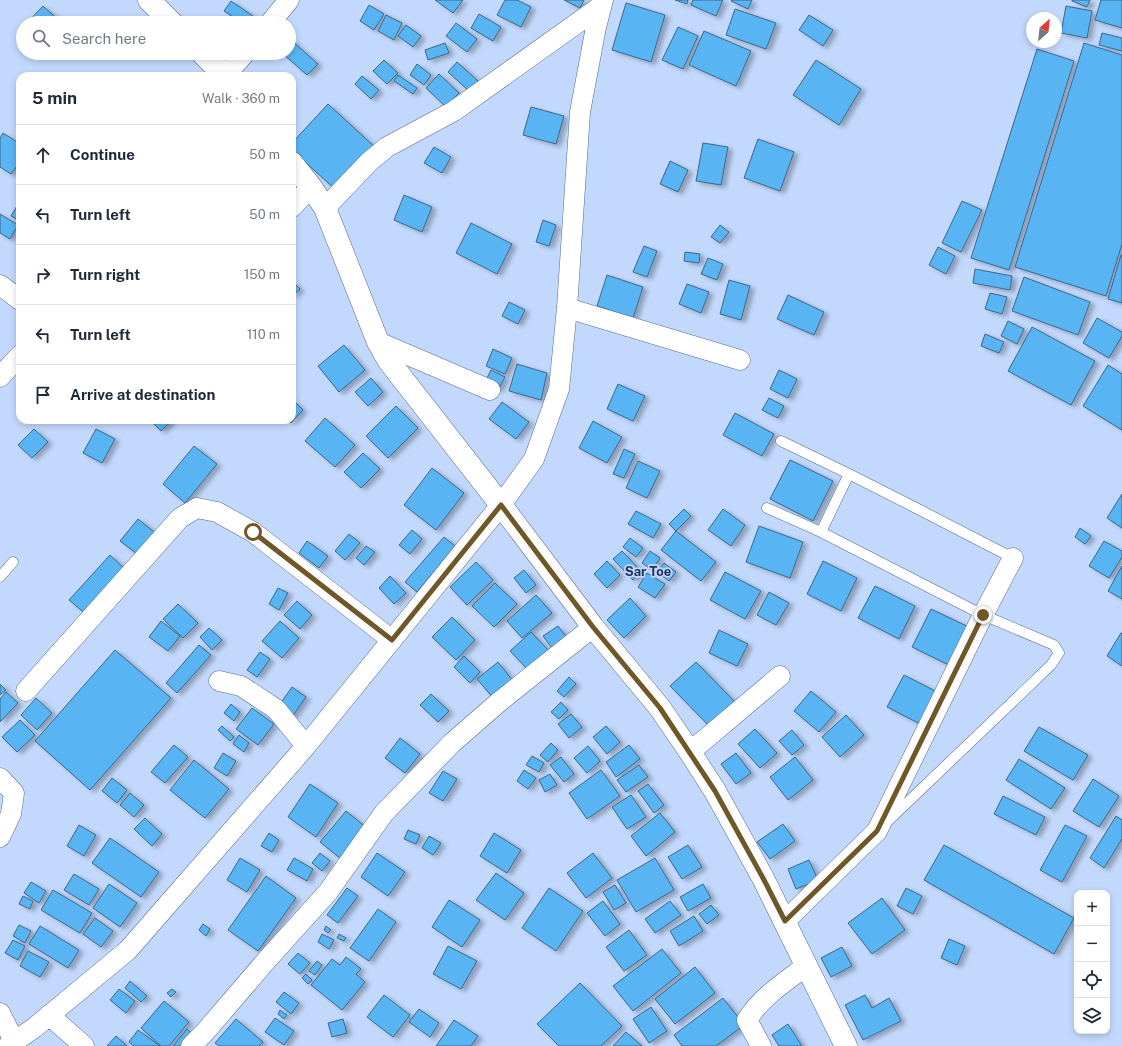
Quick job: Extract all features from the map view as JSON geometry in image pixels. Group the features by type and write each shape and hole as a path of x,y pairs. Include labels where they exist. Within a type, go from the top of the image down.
{"street":[{"path":"149,0 165,16"},
{"path":"276,16 289,0"},
{"path":"325,208 370,161 387,148 454,111 602,3"},
{"path":"0,1013 11,1044 34,1028 128,950 306,746 501,505 534,458 559,389 567,308 580,112 602,3"},
{"path":"209,60 221,72"},
{"path":"228,72 239,60"},
{"path":"296,168 325,208 378,342 388,360 501,505 593,627 660,708 690,752 763,878 846,1046"},
{"path":"296,203 311,187"},
{"path":"0,285 16,297"},
{"path":"567,308 740,360"},
{"path":"378,342 490,390"},
{"path":"0,377 16,359"},
{"path":"26,691 180,518 197,508 217,512 253,532 392,640"},
{"path":"785,921 877,831 983,615 1013,558"},
{"path":"191,1046 328,892 384,813 452,743 499,702 593,627"},
{"path":"690,752 780,676"},
{"path":"219,681 240,686 276,709 306,746"},
{"path":"0,778 14,793 11,814 0,838"},
{"path":"761,1046 747,1020 758,1004 806,966"},
{"path":"48,1015 84,1046"}],"lane":[{"path":"781,441 1013,558"},
{"path":"820,532 849,474"},
{"path":"767,508 820,532 983,615 1054,645 1059,653 1051,665 877,831"},
{"path":"0,577 13,562"}],"building":[{"path":"435,0 463,0 453,13"},
{"path":"505,0 517,0 531,7 521,27 497,15"},
{"path":"564,0 584,0 580,8"},
{"path":"675,0 688,0 687,4"},
{"path":"693,0 723,0 716,16 691,5"},
{"path":"752,0 748,9 731,1"},
{"path":"1072,0 1090,0 1087,7"},
{"path":"1101,0 1122,0 1122,28 1095,20"},
{"path":"231,1 253,16 232,16 224,11"},
{"path":"626,3 665,15 651,62 612,50"},
{"path":"369,5 384,14 374,30 360,21"},
{"path":"43,6 54,16 34,16"},
{"path":"1066,6 1092,11 1087,38 1062,33"},
{"path":"735,9 776,23 766,49 726,35"},
{"path":"479,14 501,27 493,41 471,28"},
{"path":"386,15 402,23 394,40 378,31"},
{"path":"809,15 833,30 823,46 799,30"},
{"path":"456,23 477,39 467,52 446,36"},
{"path":"406,25 421,36 413,47 398,36"},
{"path":"678,27 698,36 683,69 662,60"},
{"path":"704,31 751,51 736,86 689,65"},
{"path":"1102,33 1122,38 1122,51 1099,45"},
{"path":"445,43 449,53 428,60 425,50"},
{"path":"1084,43 1122,55 1122,244 1106,296 1015,267"},
{"path":"296,44 318,64 307,75 290,60 296,60"},
{"path":"1037,49 1074,61 1009,270 971,258"},
{"path":"384,60 398,73 387,84 373,71"},
{"path":"816,60 861,89 839,125 793,95"},
{"path":"457,62 478,81 469,91 448,72"},
{"path":"417,64 431,75 424,85 410,75"},
{"path":"439,74 459,93 446,107 426,88"},
{"path":"398,75 417,88 413,94 394,81"},
{"path":"362,76 379,90 371,99 355,84"},
{"path":"328,104 376,148 337,191 296,154 296,139"},
{"path":"531,107 564,116 556,144 523,135"},
{"path":"3,133 16,141 16,167 11,174 0,167 0,138"},
{"path":"758,139 794,152 780,191 744,178"},
{"path":"703,143 728,147 721,185 696,181"},
{"path":"434,147 451,157 442,173 424,163"},
{"path":"670,161 688,170 678,192 660,184"},
{"path":"404,195 432,207 422,232 394,220"},
{"path":"962,201 982,210 961,252 942,243"},
{"path":"16,208 16,219 11,216"},
{"path":"0,214 16,224 16,228 10,239 0,233"},
{"path":"543,220 556,225 549,246 536,242"},
{"path":"471,223 512,244 497,274 456,253"},
{"path":"720,225 729,232 720,243 711,237"},
{"path":"644,246 657,251 647,277 633,272"},
{"path":"938,247 955,256 946,274 929,265"},
{"path":"685,252 700,254 699,263 684,261"},
{"path":"1122,255 1122,303 1108,299"},
{"path":"708,258 723,264 717,280 701,274"},
{"path":"975,269 1012,276 1010,290 973,283"},
{"path":"607,275 643,287 633,318 597,306"},
{"path":"1024,277 1090,302 1078,335 1012,311"},
{"path":"729,280 750,286 741,320 720,314"},
{"path":"687,284 709,292 701,313 679,304"},
{"path":"296,285 300,289 296,292"},
{"path":"990,293 1007,297 1002,314 985,309"},
{"path":"788,295 824,312 814,335 777,319"},
{"path":"509,302 525,310 518,324 502,316"},
{"path":"1097,318 1122,332 1122,336 1109,358 1083,343"},
{"path":"1008,321 1024,329 1017,344 1001,336"},
{"path":"1032,327 1095,361 1071,405 1008,371"},
{"path":"985,334 1004,342 999,353 981,346"},
{"path":"344,345 365,370 339,392 318,366"},
{"path":"493,349 512,358 505,374 486,366"},
{"path":"517,364 547,373 541,400 509,391"},
{"path":"1108,365 1122,374 1122,430 1083,406"},
{"path":"491,370 505,377 498,390 484,384"},
{"path":"779,370 797,379 788,398 770,389"},
{"path":"371,378 383,392 368,406 355,392"},
{"path":"618,384 645,396 633,421 607,409"},
{"path":"769,398 784,406 778,418 762,410"},
{"path":"502,402 529,422 516,439 489,419"},
{"path":"296,403 303,410 296,418"},
{"path":"396,406 418,428 388,458 366,436"},
{"path":"735,413 774,434 762,456 723,435"},
{"path":"325,418 355,445 335,467 305,441"},
{"path":"593,421 622,437 607,463 579,448"},
{"path":"154,424 169,424 161,431"},
{"path":"34,429 48,442 32,458 18,445"},
{"path":"96,429 115,439 102,463 83,453"},
{"path":"194,446 217,464 185,503 163,484"},
{"path":"624,449 635,454 624,478 613,474"},
{"path":"363,453 380,469 361,488 344,472"},
{"path":"790,460 833,481 813,521 770,499"},
{"path":"638,461 660,471 647,498 626,488"},
{"path":"432,468 464,493 436,530 404,505"},
{"path":"1122,494 1122,528 1107,518"},
{"path":"684,509 691,516 676,531 669,524"},
{"path":"723,509 745,525 731,546 708,530"},
{"path":"636,511 661,524 653,538 628,524"},
{"path":"138,519 158,535 141,557 120,541"},
{"path":"759,526 803,542 790,578 746,562"},
{"path":"1080,528 1091,536 1085,544 1075,537"},
{"path":"412,530 422,539 410,554 399,545"},
{"path":"676,531 716,562 701,581 661,550"},
{"path":"349,534 360,543 345,560 335,551"},
{"path":"444,537 455,546 417,592 405,582"},
{"path":"630,538 643,548 636,557 623,547"},
{"path":"307,541 328,556 319,568 299,553"},
{"path":"1104,541 1122,551 1122,557 1109,578 1089,566"},
{"path":"366,546 375,552 364,565 356,558"},
{"path":"622,551 642,572 633,580 613,559"},
{"path":"650,551 660,558 652,570 642,563"},
{"path":"110,555 127,571 87,615 69,600"},
{"path":"607,561 620,575 607,588 594,574"},
{"path":"823,561 857,578 841,611 807,594"},
{"path":"476,562 493,580 467,605 450,587"},
{"path":"664,563 676,572 669,581 657,572"},
{"path":"1122,566 1122,599 1108,591"},
{"path":"524,570 536,585 526,593 514,578"},
{"path":"725,572 761,591 745,619 710,600"},
{"path":"647,573 665,584 655,598 638,587"},
{"path":"390,576 406,593 394,604 379,588"},
{"path":"495,583 517,604 494,627 472,606"},
{"path":"875,586 915,606 899,639 858,618"},
{"path":"278,588 288,593 279,610 269,604"},
{"path":"769,592 789,603 776,625 757,615"},
{"path":"536,595 552,613 522,638 507,621"},
{"path":"630,598 646,616 624,638 607,620"},
{"path":"297,601 312,615 300,629 284,615"},
{"path":"178,604 198,623 183,638 163,619"},
{"path":"931,609 973,629 955,668 912,647"},
{"path":"452,617 475,640 456,660 432,637"},
{"path":"161,621 180,636 168,651 149,637"},
{"path":"280,621 299,638 282,658 262,641"},
{"path":"558,626 567,638 552,648 543,636"},
{"path":"209,628 222,640 212,650 200,637"},
{"path":"719,630 748,644 737,666 709,653"},
{"path":"531,632 550,652 530,672 510,651"},
{"path":"1122,633 1122,666 1107,656"},
{"path":"199,645 211,655 177,693 166,683"},
{"path":"115,650 171,698 90,790 35,741"},
{"path":"260,652 270,659 257,677 247,670"},
{"path":"464,656 480,672 470,683 454,667"},
{"path":"498,662 514,682 494,699 477,679"},
{"path":"696,662 738,705 712,729 670,686"},
{"path":"904,675 943,695 926,727 887,707"},
{"path":"569,677 576,684 564,697 557,691"},
{"path":"0,684 6,690 0,695"},
{"path":"292,687 306,697 292,717 278,707"},
{"path":"811,691 836,712 819,732 794,711"},
{"path":"6,692 18,703 0,722 0,699"},
{"path":"431,694 449,711 438,722 420,705"},
{"path":"36,698 52,713 37,730 21,715"},
{"path":"561,702 568,710 559,719 551,712"},
{"path":"231,704 240,712 234,721 224,713"},
{"path":"252,708 274,724 258,745 236,729"},
{"path":"571,714 582,727 569,738 558,724"},
{"path":"846,715 864,735 840,757 822,737"},
{"path":"20,720 35,735 17,752 2,737"},
{"path":"222,726 234,737 230,741 218,730"},
{"path":"606,726 620,742 607,754 593,737"},
{"path":"1039,727 1088,755 1073,780 1024,751"},
{"path":"755,729 777,753 760,768 738,744"},
{"path":"792,730 804,745 792,755 779,741"},
{"path":"239,735 249,743 244,752 233,744"},
{"path":"400,738 420,754 405,773 385,758"},
{"path":"551,743 558,750 548,762 540,755"},
{"path":"174,745 188,757 165,783 151,772"},
{"path":"629,745 640,759 616,777 606,762"},
{"path":"588,746 600,761 587,773 574,758"},
{"path":"223,753 236,761 227,776 214,768"},
{"path":"736,753 751,773 736,784 721,764"},
{"path":"532,756 544,763 539,772 526,765"},
{"path":"561,757 574,774 564,782 550,765"},
{"path":"795,757 813,780 788,800 770,777"},
{"path":"1019,759 1065,788 1051,809 1006,780"},
{"path":"194,760 229,789 205,818 170,790"},
{"path":"639,765 648,777 626,792 617,780"},
{"path":"524,770 536,778 528,789 517,781"},
{"path":"601,770 620,796 587,819 569,793"},
{"path":"443,771 457,779 443,801 429,793"},
{"path":"550,774 557,785 545,792 539,780"},
{"path":"112,778 127,790 117,803 102,791"},
{"path":"1093,779 1119,796 1099,827 1073,811"},
{"path":"310,784 338,803 316,837 288,817"},
{"path":"648,784 664,805 654,813 638,791"},
{"path":"130,793 144,805 134,817 120,805"},
{"path":"631,795 646,817 627,829 612,807"},
{"path":"1003,796 1045,817 1036,835 994,814"},
{"path":"346,811 367,828 341,859 320,842"},
{"path":"660,813 675,832 646,856 631,836"},
{"path":"1116,816 1122,820 1122,839 1104,868 1090,858"},
{"path":"145,818 162,834 152,846 134,829"},
{"path":"783,824 795,841 770,859 757,842"},
{"path":"79,825 96,835 84,856 67,846"},
{"path":"1065,825 1087,836 1062,882 1040,870"},
{"path":"408,830 420,835 416,844 404,839"},
{"path":"269,833 279,840 272,852 261,846"},
{"path":"494,833 521,850 507,873 480,856"},
{"path":"429,836 441,843 433,855 422,848"},
{"path":"110,838 159,872 141,897 92,863"},
{"path":"688,845 702,867 682,879 668,857"},
{"path":"944,845 1074,918 1054,954 924,880"},
{"path":"320,853 330,861 322,871 312,863"},
{"path":"377,853 405,872 388,896 361,877"},
{"path":"593,853 612,878 586,898 567,873"},
{"path":"240,858 260,870 247,892 227,880"},
{"path":"294,858 313,869 307,881 287,870"},
{"path":"655,858 674,890 636,912 617,880"},
{"path":"809,860 818,880 796,889 788,869"},
{"path":"496,873 524,893 505,920 476,900"},
{"path":"74,874 99,889 89,905 64,890"},
{"path":"266,876 296,898 258,951 228,930"},
{"path":"31,882 46,891 39,903 24,893"},
{"path":"109,884 137,903 120,927 93,908"},
{"path":"703,884 711,898 688,911 680,897"},
{"path":"615,885 626,903 614,910 603,892"},
{"path":"347,888 358,896 338,923 327,915"},
{"path":"549,888 583,911 556,951 522,928"},
{"path":"906,888 922,896 913,914 897,906"},
{"path":"53,890 92,913 80,933 41,910"},
{"path":"23,896 33,901 30,909 19,904"},
{"path":"882,898 905,930 872,954 848,923"},
{"path":"449,900 480,920 462,947 432,927"},
{"path":"603,901 620,924 605,936 587,913"},
{"path":"670,901 681,915 655,933 645,919"},
{"path":"711,905 719,915 707,924 699,914"},
{"path":"378,909 396,922 369,961 350,948"},
{"path":"694,916 703,931 679,946 670,931"},
{"path":"95,918 113,931 101,947 83,934"},
{"path":"203,924 210,929 206,936 199,930"},
{"path":"19,925 31,931 25,943 13,936"},
{"path":"40,926 79,950 68,968 29,944"},
{"path":"326,926 331,930 328,933 324,930"},
{"path":"629,930 647,955 624,971 606,947"},
{"path":"322,934 334,940 329,949 318,942"},
{"path":"339,934 346,938 344,941 337,938"},
{"path":"949,939 965,946 957,965 941,958"},
{"path":"13,940 25,946 18,960 5,953"},
{"path":"448,946 477,961 461,989 433,974"},
{"path":"842,947 852,966 831,977 821,958"},
{"path":"662,949 681,973 633,1011 613,986"},
{"path":"28,951 49,962 40,977 20,966"},
{"path":"298,953 310,963 300,974 288,964"},
{"path":"346,957 361,969 356,974 365,982 342,1010 311,985 332,959 340,965"},
{"path":"317,961 322,965 315,975 309,971"},
{"path":"695,967 715,993 675,1024 655,999"},
{"path":"306,974 312,980 308,984 302,978"},
{"path":"130,981 147,996 141,1002 125,988"},
{"path":"580,983 622,1026 601,1046 559,1046 537,1024"},
{"path":"119,989 135,1001 126,1013 110,1000"},
{"path":"172,989 176,992 171,997 167,993"},
{"path":"284,992 299,1003 291,1014 276,1002"},
{"path":"384,995 410,1015 393,1037 367,1017"},
{"path":"865,995 872,1008 889,998 901,1021 863,1040 845,1005"},
{"path":"723,998 744,1025 716,1046 682,1046 674,1035"},
{"path":"164,1001 189,1022 169,1046 161,1046 141,1028"},
{"path":"651,1007 667,1031 649,1043 633,1019"},
{"path":"419,1009 439,1023 430,1037 409,1022"},
{"path":"280,1010 287,1015 284,1019 278,1014"},
{"path":"275,1018 294,1031 284,1045 265,1032"},
{"path":"236,1019 263,1042 259,1046 219,1046 215,1043"},
{"path":"343,1019 347,1033 332,1037 328,1023"},
{"path":"454,1020 478,1036 471,1046 436,1046"},
{"path":"788,1024 802,1046 779,1046 772,1035"},
{"path":"187,1029 195,1037 187,1046 173,1046"},
{"path":"138,1030 160,1046 134,1046 129,1042"},
{"path":"626,1032 642,1046 613,1046"},
{"path":"116,1036 127,1046 107,1046"}],"district":[{"name":"Sar Toe","path":"648,571"}],"route":[{"path":"253,532 392,640 501,505 593,627 660,708 715,791 785,921 877,831 983,615"}]}
